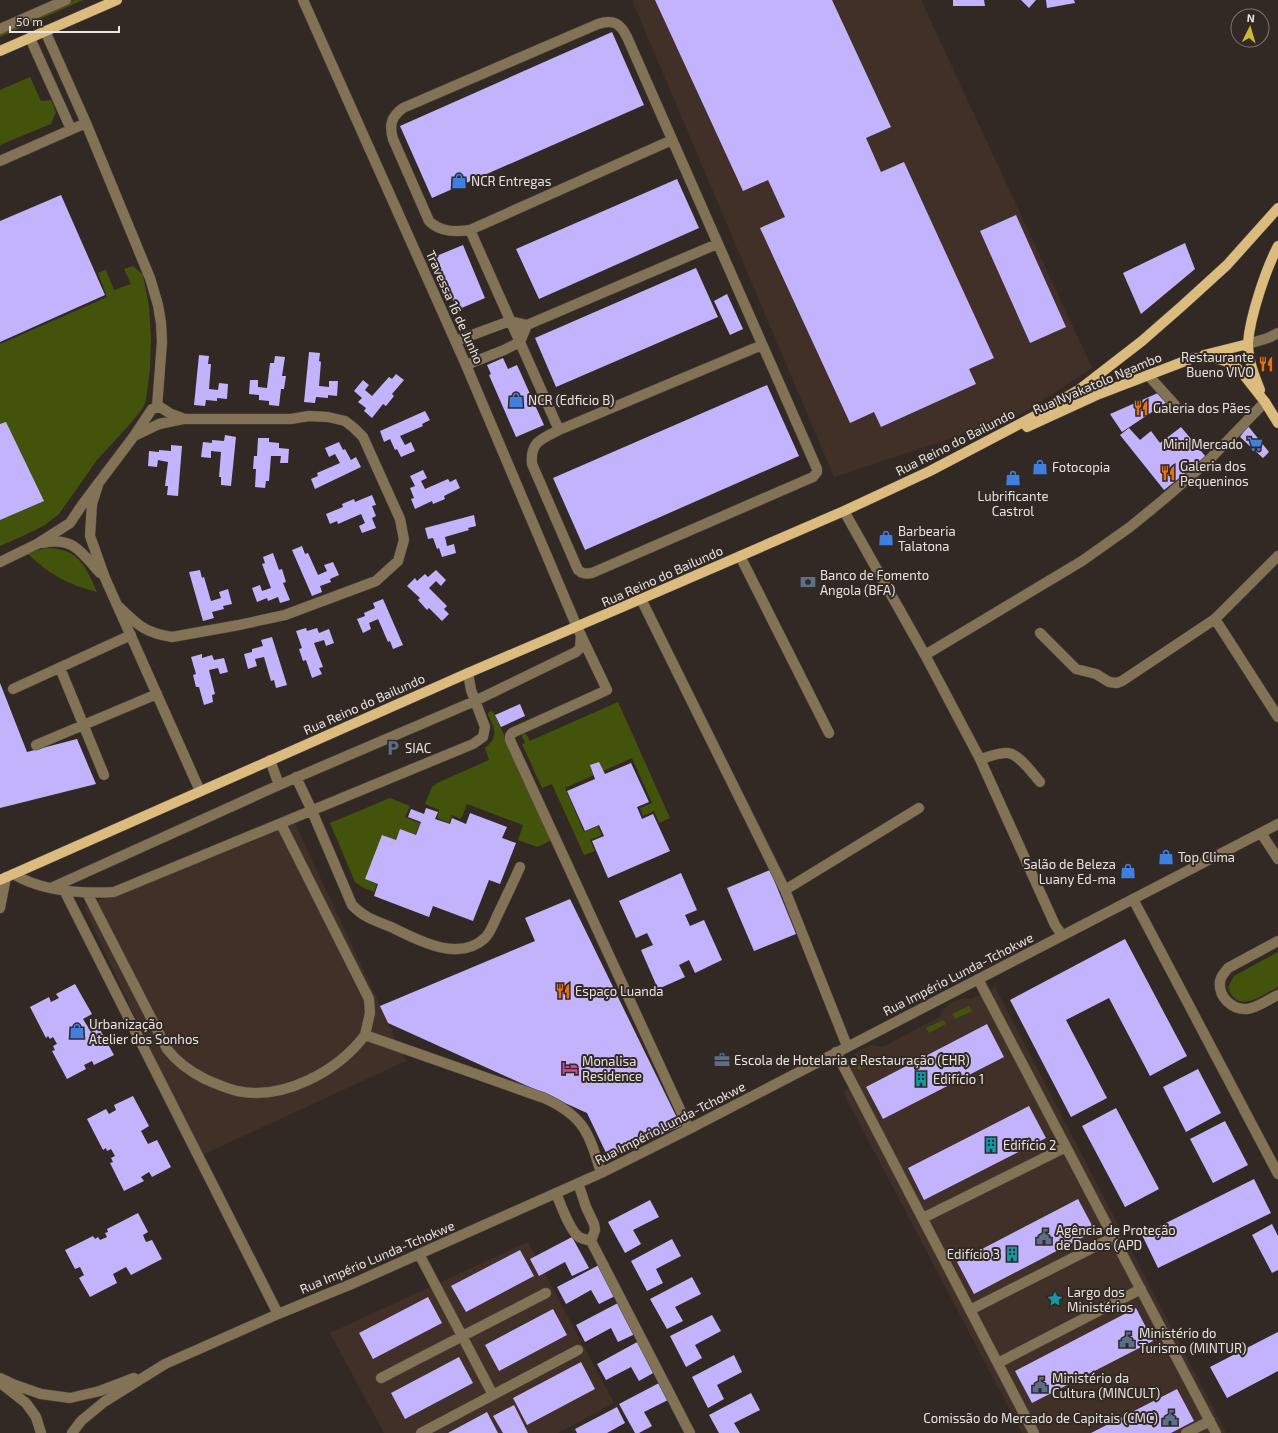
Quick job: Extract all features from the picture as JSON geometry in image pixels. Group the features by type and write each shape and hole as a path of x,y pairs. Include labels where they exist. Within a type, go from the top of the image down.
{"main road":[{"path":"0,51 117,0"},
{"name":"Rua Reino do Bailundo","path":"6,877 468,673 579,630 590,621 844,511 930,471 1033,417 1080,389 1142,341 1226,265 1278,208"},
{"name":"Rua Nyakatolo Ngambo","path":"1265,402 1252,369 1248,344 1252,320 1272,258 1278,246"},
{"path":"1193,358 1248,344"},
{"name":"Rua Nyakatolo Ngambo","path":"930,471 1099,394 1193,358 1214,358 1235,366 1244,374 1265,402 1278,423"}],"street":[{"path":"0,29 66,0"},
{"name":"Travessa 16 de Junho","path":"304,0 456,341 579,630 607,690 512,733 510,740 689,1129"},
{"path":"672,140 470,230 459,231 443,230 434,226 429,221 390,130 395,114 403,108 606,21 616,23 623,28 817,469 816,476 592,573 581,573 578,570 532,464 531,456 533,448 537,442 559,430 762,345"},
{"path":"45,31 86,123 150,278 158,305 162,342 157,410 112,463 64,532 65,537 72,545 87,556 100,573 106,578"},
{"path":"30,38 71,129"},
{"path":"0,161 86,123"},
{"path":"470,230 559,430"},
{"path":"456,341 510,321 527,325 717,244"},
{"path":"466,364 504,350 520,342 527,325"},
{"path":"1248,344 1268,338 1278,332"},
{"path":"1148,375 1175,404"},
{"path":"925,654 1082,561 1130,527 1209,460 1265,402"},
{"path":"157,410 183,419"},
{"path":"157,410 149,419 151,422 161,424"},
{"path":"157,410 166,414 166,417 161,424"},
{"path":"118,606 142,629 151,633 172,637 239,626 285,615 376,581 398,561 404,540 400,519 363,437 345,421 328,416 309,416 273,420 183,419 161,424 134,436"},
{"path":"37,544 56,540 72,545 80,546 84,544 88,540 90,533 92,499 98,485"},
{"path":"844,511 925,654 980,759 1055,925 1062,936"},
{"path":"0,562 37,544 69,524 80,521 87,525 106,578 200,791"},
{"path":"740,556 829,733"},
{"path":"1040,633 1076,669 1096,674 1110,682 1122,682 1215,619 1278,556"},
{"path":"641,599 785,890 847,1046"},
{"path":"1215,619 1278,717"},
{"path":"51,888 296,777 474,701 576,652 580,648 579,630"},
{"path":"13,689 131,635"},
{"path":"60,668 104,775"},
{"path":"0,908 6,877 64,890 87,893 114,892 478,741 483,737 484,726 474,701 468,673"},
{"path":"36,745 157,694"},
{"path":"980,759 1001,753 1010,753 1018,758 1040,782"},
{"path":"270,760 279,785"},
{"path":"296,777 352,905 360,913 420,941 438,947 451,949 466,948 478,944 486,937 520,867"},
{"path":"785,890 919,808"},
{"path":"87,893 174,1058 198,1075 218,1085 238,1091 259,1092 280,1090 301,1084 327,1071 356,1047 365,1035 370,1014 369,999 281,824"},
{"name":"Rua Império Lunda-Tchokwe","path":"72,1433 81,1421 104,1402 165,1364 278,1314 354,1283 601,1172 689,1129 1278,824"},
{"path":"1260,833 1278,859"},
{"path":"64,890 278,1314"},
{"path":"1133,899 1278,1174"},
{"path":"1278,941 1228,968 1223,974 1220,982 1224,998 1235,1007 1242,1009 1256,1006 1278,995"},
{"path":"978,979 1216,1433"},
{"path":"365,1035 558,1104 573,1114 581,1123 589,1136 601,1172"},
{"path":"836,1052 1034,1433"},
{"path":"923,1218 1066,1147"},
{"path":"578,1183 586,1207 594,1224 595,1230 591,1241"},
{"path":"556,1193 566,1218 575,1234 581,1238 591,1241 690,1433"},
{"path":"970,1310 1114,1237"},
{"path":"419,1254 493,1395"},
{"path":"998,1363 1140,1289"},
{"path":"381,1378 546,1293"},
{"path":"421,1433 578,1350"},
{"path":"0,1378 41,1394 70,1398 100,1391 124,1383 165,1364"},
{"path":"0,1383 12,1390 26,1403 36,1417 41,1433"},
{"path":"1186,1433 1210,1420"}],"shaded area":[{"path":"632,0 921,0 1092,368 1018,416 834,477"},
{"path":"290,813 406,1061 200,1156 84,907"},
{"path":"995,987 1226,1433 1022,1433 843,1092 858,1084 850,1068 851,1061 856,1053 873,1045 882,1047 940,1017 943,1009 952,1002 963,998 971,999"},
{"path":"528,1242 614,1403 558,1433 384,1433 330,1333"}],"green space":[{"path":"74,0 83,0 0,37 0,33"},
{"path":"30,77 41,101 51,100 56,112 51,124 0,145 0,90"},
{"path":"133,266 143,275 149,306 151,337 150,369 146,400 143,408 97,460 59,514 45,525 0,546 0,344 107,297 98,273 106,270 114,290 131,284 124,269"},
{"path":"48,548 59,549 67,552 80,561 85,567 97,592 77,586 60,578 44,568 28,554"},
{"path":"618,702 670,818 659,823 654,811 643,816 640,808 652,803 632,758 565,788 584,832 598,826 602,835 590,840 595,851 584,855 552,784 542,788 522,744 525,743 522,736 523,734 526,734 530,741"},
{"path":"491,711 494,713 552,840 537,847 518,840 523,825 467,804 461,819 452,815 449,823 437,818 439,810 425,804 432,787 437,783 489,760 485,748 494,737 493,725 488,715"},
{"path":"390,798 410,806 405,817 420,823 415,835 400,829 395,840 383,835 365,879 377,884 374,892 355,882 330,823"},
{"path":"1278,952 1278,987 1250,1001 1243,1002 1237,1000 1232,995 1228,987 1234,976"},
{"path":"969,1006 972,1011 955,1019 952,1014"},
{"path":"943,1020 946,1024 929,1033 926,1028"},
{"path":"873,1056 875,1061 859,1070 856,1065"}],"building":[{"path":"655,0 832,0 891,127 866,138 881,172 904,162 994,358 969,369 976,384 881,427 874,412 850,423 760,228 785,217 768,180 743,191"},
{"path":"953,0 984,0 985,6 953,6"},
{"path":"1021,0 1036,0 1029,8"},
{"path":"1046,0 1074,0 1075,3 1047,8"},
{"path":"612,32 644,105 432,198 400,126"},
{"path":"677,179 699,228 539,299 516,249"},
{"path":"61,195 105,295 0,342 0,221"},
{"path":"1016,215 1066,327 1030,343 980,231"},
{"path":"1185,243 1195,269 1141,314 1123,273"},
{"path":"463,245 485,298 457,310 434,257"},
{"path":"696,268 718,317 556,387 535,338"},
{"path":"727,294 743,329 730,335 714,301"},
{"path":"309,352 320,353 319,361 321,362 319,386 329,387 329,381 338,381 337,396 328,395 328,398 316,397 315,403 304,402"},
{"path":"199,355 209,356 208,364 211,364 209,389 218,390 219,383 228,384 227,399 217,398 217,401 206,400 205,406 194,405"},
{"path":"275,356 285,357 282,376 286,376 284,389 281,389 279,406 269,405 269,401 259,400 259,395 249,394 250,380 258,380 258,387 267,388 270,363 274,363"},
{"name":"NCR (Edficio B)","path":"503,358 508,369 517,365 544,425 516,437 489,375 491,374 487,365"},
{"path":"396,374 404,380 392,394 394,396 386,406 383,404 372,418 364,411 366,408 358,402 362,398 354,391 363,380 369,385 365,390 372,396 389,377 392,379"},
{"path":"767,385 799,456 585,550 553,478"},
{"name":"Galeria dos Pães","path":"1158,393 1167,402 1122,432 1110,414"},
{"path":"425,411 430,420 422,424 423,426 400,436 405,445 411,442 415,451 401,457 397,449 395,450 390,439 384,442 380,431"},
{"path":"6,422 44,501 0,520 0,424"},
{"name":"Mini Mercado","path":"1248,426 1269,452 1263,458 1240,437"},
{"name":"Galeria dos Pequeninos","path":"1181,427 1206,457 1164,490 1120,435 1129,428 1140,440 1151,431 1160,443"},
{"path":"225,435 236,437 231,486 221,485 221,477 219,477 221,452 211,451 211,458 201,457 203,442 212,443 212,440 224,441"},
{"path":"258,438 269,438 269,442 279,443 279,448 289,449 288,463 280,463 281,456 271,456 269,481 266,481 265,488 255,487 256,469 253,469 254,456 257,456"},
{"path":"339,442 351,460 356,457 361,467 315,489 311,479 318,476 317,473 340,463 335,454 329,457 325,448"},
{"path":"171,445 182,446 178,496 167,495 168,486 165,486 168,462 158,460 157,467 148,466 149,451 171,451"},
{"path":"423,470 427,478 421,481 425,489 448,479 450,482 456,479 460,488 444,496 445,499 433,504 432,501 415,509 411,499 414,498 410,488 415,486 410,476"},
{"path":"372,495 376,505 372,506 376,516 372,518 376,528 362,533 359,526 365,523 361,514 338,524 337,521 330,524 326,514 343,507 342,504 354,499 355,502"},
{"path":"474,515 476,526 468,528 469,530 445,537 447,546 454,544 456,553 442,557 433,538 428,539 425,528"},
{"path":"302,546 305,554 308,553 318,575 327,571 324,565 333,562 339,575 330,579 331,582 320,586 322,592 312,596 292,550"},
{"path":"273,553 279,570 282,569 286,582 283,583 290,600 280,603 278,597 268,601 267,598 257,602 252,588 260,585 262,591 271,588 262,564 265,563 263,557"},
{"path":"200,570 202,578 204,577 211,601 221,598 219,592 228,589 232,604 223,606 224,609 212,612 214,618 203,621 189,572"},
{"path":"436,570 446,580 441,586 436,581 429,588 447,606 444,609 449,614 442,621 429,608 427,610 418,600 420,598 407,586 415,578 417,581 425,574 428,577"},
{"path":"383,599 403,645 393,649 390,641 388,642 378,619 369,623 371,629 363,633 357,619 365,616 364,613 375,608 373,603"},
{"path":"306,628 307,631 317,628 319,633 329,629 334,643 326,646 324,640 314,643 323,667 319,668 322,674 312,678 306,660 303,661 299,649 302,648 296,631"},
{"path":"272,637 287,685 276,688 274,680 271,681 264,657 255,659 257,666 248,669 244,654 252,652 252,649 263,646 261,640"},
{"path":"202,654 202,658 212,655 214,660 224,658 228,672 220,674 218,668 209,670 215,694 212,695 213,702 204,705 199,687 196,687 193,675 196,674 191,657"},
{"path":"0,683 27,752 77,739 96,784 0,808"},
{"path":"520,704 525,716 501,727 495,715"},
{"path":"599,762 605,774 631,763 649,802 637,807 642,819 653,814 670,851 608,878 592,841 604,836 599,825 585,831 567,791 595,779 590,765"},
{"path":"426,808 438,812 435,819 450,824 452,818 466,824 470,813 507,827 502,838 516,843 500,884 489,880 473,921 433,906 429,917 374,896 378,884 365,879 382,835 396,840 400,829 416,835 421,822 408,817 411,809 424,814"},
{"path":"770,870 796,934 754,951 727,888"},
{"path":"681,873 697,910 685,915 690,926 704,920 722,960 695,973 689,960 679,965 685,977 658,989 641,950 653,945 647,933 636,938 619,901"},
{"name":"Monalisa Residence","path":"570,899 681,1126 608,1157 587,1113 388,1023 380,1006 535,941 525,918"},
{"path":"1125,939 1187,1056 1150,1076 1109,998 1066,1020 1107,1098 1071,1117 1010,1000"},
{"path":"75,984 92,1014 83,1019 91,1032 99,1028 114,1055 94,1065 92,1061 84,1065 86,1069 67,1079 52,1051 55,1050 53,1046 57,1044 53,1037 50,1039 48,1036 46,1038 30,1007 49,997 51,1002 59,998 56,994"},
{"name":"Edifício 1","path":"987,1024 1004,1057 883,1119 866,1087"},
{"path":"1198,1069 1221,1113 1186,1132 1163,1087"},
{"path":"133,1096 149,1126 141,1131 148,1144 157,1140 171,1167 152,1177 149,1172 141,1177 144,1181 124,1191 110,1163 113,1162 111,1158 115,1156 111,1149 107,1151 106,1148 103,1150 87,1119 106,1109 109,1114 116,1110 114,1105"},
{"name":"Edifício 2","path":"1029,1106 1046,1138 924,1200 908,1168"},
{"path":"1116,1108 1159,1189 1125,1207 1082,1126"},
{"path":"1225,1121 1248,1165 1213,1183 1190,1139"},
{"path":"1254,1179 1271,1213 1158,1268 1142,1235"},
{"name":"Edifício 3","path":"1078,1199 1095,1231 974,1294 957,1262"},
{"path":"650,1200 659,1217 633,1230 641,1244 625,1253 608,1222"},
{"path":"138,1213 148,1232 143,1235 146,1242 152,1240 162,1259 131,1275 126,1267 113,1274 117,1283 90,1297 79,1278 84,1275 80,1267 75,1269 65,1250 93,1236 95,1239 98,1237 100,1240 107,1237 105,1233 108,1232 107,1229"},
{"path":"1272,1224 1278,1236 1278,1270 1272,1273 1252,1235"},
{"path":"572,1237 589,1268 572,1276 565,1262 539,1276 530,1259"},
{"path":"672,1239 681,1256 656,1269 663,1283 647,1291 631,1261"},
{"path":"520,1250 534,1276 466,1312 451,1286"},
{"path":"599,1265 615,1296 599,1304 591,1290 566,1304 557,1287"},
{"path":"692,1277 701,1294 675,1307 683,1321 667,1329 650,1299"},
{"path":"428,1297 442,1323 373,1359 359,1333"},
{"path":"618,1303 635,1334 618,1342 611,1328 585,1342 576,1325"},
{"path":"1136,1308 1153,1341 1032,1403 1015,1371"},
{"path":"553,1309 567,1335 499,1371 485,1345"},
{"path":"712,1315 721,1331 695,1345 702,1358 686,1367 670,1336"},
{"path":"1278,1332 1278,1371 1227,1398 1210,1367"},
{"path":"639,1341 655,1372 639,1381 631,1367 606,1380 597,1364"},
{"path":"734,1355 742,1372 717,1385 724,1399 708,1408 692,1377"},
{"path":"459,1357 473,1383 405,1419 391,1393"},
{"path":"581,1362 595,1389 527,1425 513,1398"},
{"path":"661,1382 670,1399 644,1412 652,1426 639,1433 635,1433 619,1404"},
{"path":"1177,1389 1194,1421 1171,1433 1091,1433"},
{"path":"751,1393 760,1410 734,1423 740,1433 719,1433 709,1415"},
{"path":"514,1405 528,1433 503,1433 493,1416"},
{"path":"617,1407 625,1423 607,1433 577,1433 575,1429"},
{"path":"487,1412 498,1433 448,1433"}],"place":[{"name":"NCR Entregas","path":"459,181"},
{"name":"Restaurante Bueno VIVO","path":"1266,364"},
{"name":"NCR (Edficio B)","path":"516,400"},
{"name":"Galeria dos Pães","path":"1141,408"},
{"name":"Mini Mercado","path":"1255,444"},
{"name":"Fotocopia","path":"1040,467"},
{"name":"Galeria dos Pequeninos","path":"1168,473"},
{"name":"Lubrificante Castrol","path":"1013,478"},
{"name":"Barbearia Talatona","path":"886,538"},
{"name":"Banco de Fomento Angola (BFA)","path":"808,582"},
{"name":"SIAC","path":"393,748"},
{"name":"Top Clima","path":"1166,857"},
{"name":"Salão de Beleza Luany Ed-ma","path":"1128,871"},
{"name":"Espaço Luanda","path":"563,991"},
{"name":"Urbanização Atelier dos Sonhos","path":"77,1031"},
{"name":"Escola de Hotelaria e Restauração (EHR)","path":"722,1060"},
{"name":"Monalisa Residence","path":"570,1068"},
{"name":"Edifício 1","path":"921,1079"},
{"name":"Edifício 2","path":"991,1145"},
{"name":"Agência de Proteção de Dados (APD","path":"1044,1237"},
{"name":"Edifício 3","path":"1012,1254"},
{"name":"Largo dos Ministérios","path":"1055,1299"},
{"name":"Ministério do Turismo (MINTUR)","path":"1127,1340"},
{"name":"Ministério da Cultura (MINCULT)","path":"1040,1385"},
{"name":"Comissão do Mercado de Capitais (CMC)","path":"1170,1418"}]}
